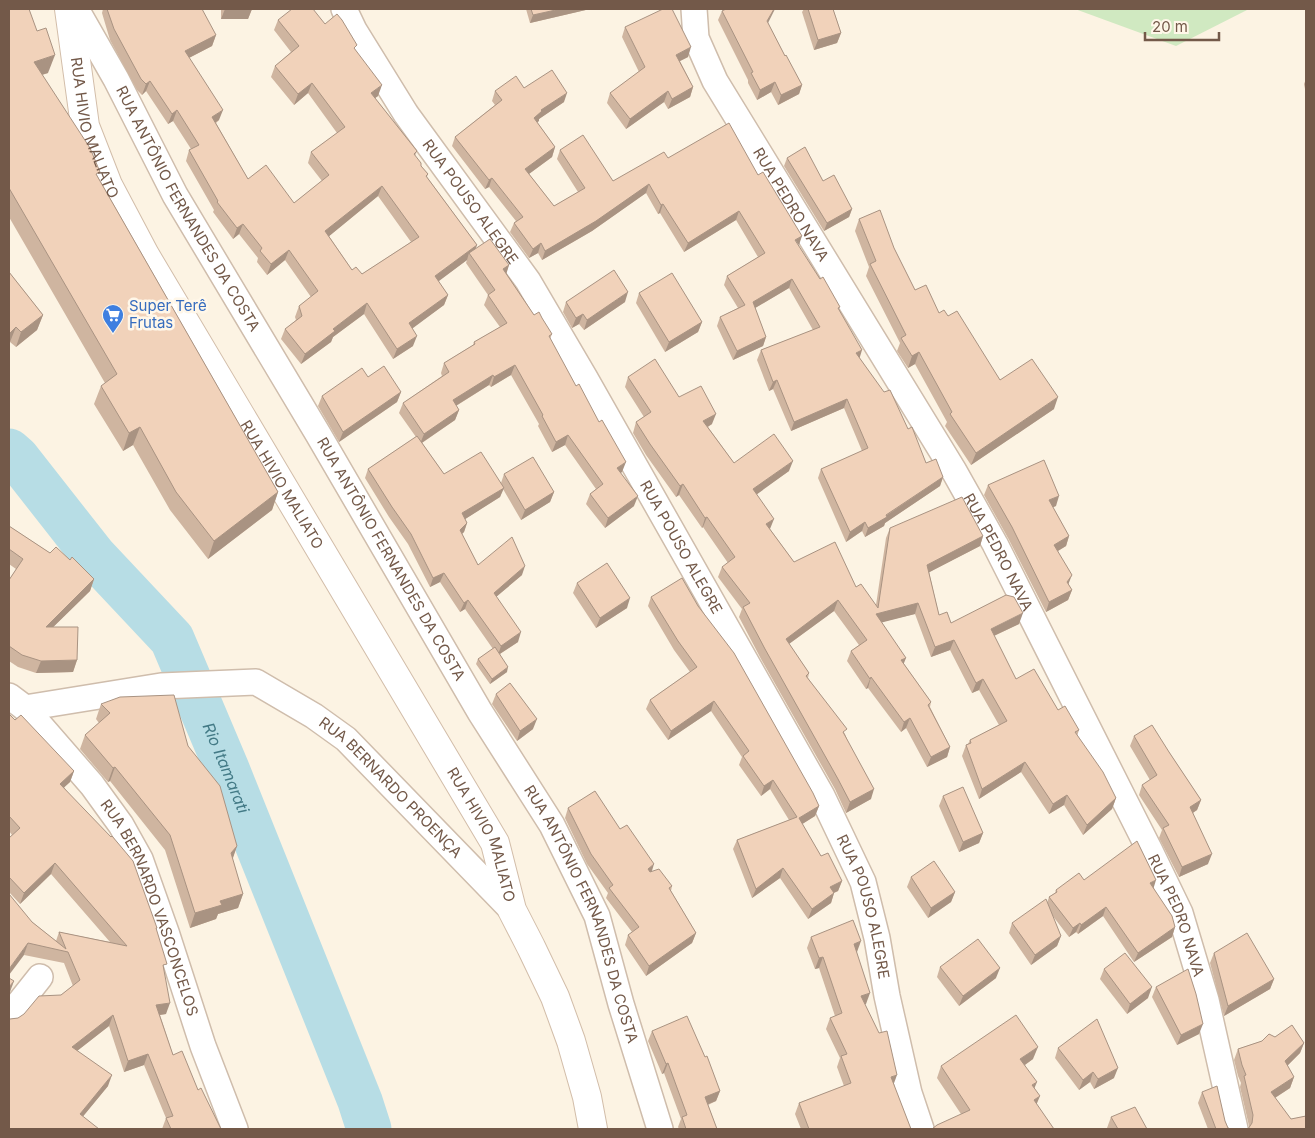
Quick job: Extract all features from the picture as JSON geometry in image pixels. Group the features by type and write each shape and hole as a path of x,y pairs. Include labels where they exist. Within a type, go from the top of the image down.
{"street":[{"name":"RUA HIVIO MALIATO","path":"69,9 85,126 108,185 145,255 495,843 512,910 555,997 571,1040 587,1097 593,1129"},
{"name":"RUA ANTÔNIO FERNANDES DA COSTA","path":"76,9 116,79 175,195 318,434 480,712 552,824 597,916 621,1004 660,1129"},
{"name":"RUA POUSO ALEGRE","path":"344,9 354,30 406,114 528,281 822,796 863,882 877,938 887,996 909,1093 922,1129"},
{"name":"RUA PEDRO NAVA","path":"694,9 696,38 714,81 954,471 995,544 1180,913 1206,1000 1235,1129"},
{"name":"RUA BERNARDO PROENÇA","path":"256,682 314,716 346,739 512,910"},
{"name":"RUA BERNARDO VASCONCELOS","path":"17,702 161,686 256,682"},
{"name":"RUA BERNARDO VASCONCELOS","path":"17,702 92,785 121,825 140,860 167,935 203,1046 235,1129"},
{"path":"9,1016 40,977"}],"green space":[{"path":"1075,9 1249,9 1176,46"}],"building":[{"name":"Super Terê Frutas","path":"9,9 29,9 37,31 46,28 55,55 34,62 90,148 100,172 96,174 278,492 214,541 176,492 140,427 129,433 101,386 117,374 9,188"},
{"path":"107,9 202,9 216,35 185,51 223,110 212,117 248,179 266,165 294,203 329,175 311,152 345,127 312,83 298,94 275,66 299,46 278,20 292,9 313,9 325,24 337,14 357,45 354,48 382,85 371,93 417,151 414,154 428,174 426,176 477,245 435,276 448,295 409,323 417,336 397,349 367,303 333,329 335,331 305,354 285,329 302,316 299,306 318,291 289,250 271,264 260,251 262,248 243,224 237,228 217,202 189,150 199,145 177,110 172,114 150,81 146,84 141,79 114,29","holes":["382,186 419,237 362,274 356,267 352,270 325,231"]},
{"path":"531,9 560,9 533,15"},
{"path":"663,9 672,9 691,47 676,55 693,87 672,99 668,91 630,119 610,93 645,67 625,27"},
{"path":"726,9 774,9 767,21 802,85 781,95 775,82 760,90 722,11"},
{"path":"808,9 833,9 841,33 818,40"},
{"path":"552,70 567,93 541,110 534,118 555,147 525,169 554,206 585,188 560,150 583,135 613,181 664,152 668,158 729,123 758,175 763,172 802,236 795,240 820,279 823,277 840,307 838,308 862,350 856,353 884,392 890,390 908,429 912,427 926,463 936,459 943,477 886,515 887,517 868,528 865,522 850,532 821,469 868,448 847,399 794,422 777,380 773,382 761,350 820,327 792,279 753,302 766,337 737,351 720,317 745,305 727,276 765,253 739,211 688,243 663,204 661,205 649,184 596,221 545,251 541,243 533,249 514,223 523,217 492,178 489,180 455,137 502,100 495,91 516,76 524,88"},
{"path":"805,147 823,181 834,175 852,209 827,223 787,158"},
{"path":"880,210 894,248 915,290 926,285 939,313 944,310 948,316 957,311 1000,380 1032,359 1058,397 976,453 950,414 952,412 919,352 912,356 901,338 906,335 870,264 876,261 859,219"},
{"path":"490,239 509,265 503,269 534,315 539,312 552,334 549,336 576,386 579,384 599,422 602,420 626,462 617,468 638,496 608,518 590,494 603,484 568,435 556,442 515,365 494,377 493,375 453,400 459,410 424,434 403,403 449,372 444,363 475,344 474,342 507,323 488,295 495,290 469,253"},
{"path":"614,270 628,292 587,320 583,314 576,318 566,302"},
{"path":"9,272 43,315 21,332 16,327 9,334"},
{"path":"672,273 702,322 669,342 639,293"},
{"path":"655,359 679,397 701,386 716,414 703,421 734,463 774,434 793,461 753,489 774,519 766,524 794,562 835,542 856,587 861,584 878,608 890,528 962,497 983,536 927,565 939,615 947,612 951,623 1006,595 1014,597 1023,613 991,629 1016,679 1034,669 1058,710 1065,706 1079,730 1075,732 1103,772 1116,798 1087,825 1067,795 1053,804 1025,762 982,789 966,745 971,743 970,740 1007,721 983,679 976,683 954,640 935,647 918,603 876,614 906,658 901,660 931,702 928,705 950,747 931,757 910,718 904,722 871,677 870,679 851,651 867,640 838,600 786,639 809,673 806,676 847,729 843,732 874,789 850,802 743,607 750,603 722,567 735,557 707,517 705,518 683,484 680,486 636,422 651,412 628,377"},
{"path":"384,366 401,392 343,432 322,396 362,368 368,377"},
{"path":"417,436 444,474 481,452 504,488 462,513 467,523 460,530 478,565 512,537 525,566 494,593 521,632 501,646 468,600 464,603 444,573 433,578 411,534 368,469"},
{"path":"533,457 554,492 525,510 504,474"},
{"path":"1044,460 1059,496 1049,500 1069,536 1054,545 1072,575 1067,582 1072,590 1049,602 1012,527 988,485"},
{"path":"9,526 50,553 56,547 70,560 72,557 94,579 46,627 78,627 77,660 41,661 22,655 9,646 9,580 23,559 9,549"},
{"path":"607,563 630,598 600,618 577,583"},
{"path":"682,578 698,606 734,653 819,806 799,818 821,856 828,853 842,881 830,887 834,893 812,909 783,868 756,889 737,840 797,817 773,780 764,786 743,756 749,751 714,701 671,731 650,700 697,667 678,641 651,597"},
{"path":"495,647 508,667 492,679 478,659"},
{"path":"510,683 537,719 520,731 496,694"},
{"path":"174,695 188,746 220,786 237,846 231,853 243,894 220,901 222,905 195,913 170,835 115,767 113,768 85,735 110,713 101,704 120,697"},
{"path":"9,714 15,720 21,715 74,771 60,784 112,836 133,861 157,928 167,964 163,965 170,1003 156,1005 173,1055 182,1051 198,1090 201,1088 221,1129 171,1129 166,1118 173,1116 148,1054 128,1061 113,1015 72,1047 112,1075 80,1114 99,1129 9,1129 9,1018 18,1018 24,1014 39,996 61,995 80,980 68,952 28,943 9,969 9,894 32,922 66,949 59,932 127,946 55,863 24,893 9,877 9,838 20,828 9,816"},
{"path":"1152,725 1201,800 1190,807 1212,854 1182,867 1163,828 1169,825 1142,785 1157,775 1134,736"},
{"path":"963,787 983,833 963,842 943,796"},
{"path":"595,791 620,829 627,825 654,864 648,869 650,872 659,869 672,886 669,888 696,933 649,966 628,935 639,927 609,888 613,885 591,854 568,808"},
{"path":"1137,841 1156,880 1150,883 1172,916 1175,927 1138,953 1106,907 1081,925 1080,923 1073,928 1049,897 1079,873 1084,880"},
{"path":"934,861 955,892 931,908 911,877"},
{"path":"1046,899 1061,936 1035,955 1012,923"},
{"path":"853,920 861,941 854,944 870,993 861,996 879,1033 887,1031 897,1075 891,1077 911,1129 809,1129 799,1103 851,1083 841,1056 847,1054 830,1018 842,1013 823,957 819,958 811,937"},
{"path":"1247,933 1274,979 1228,1006 1214,953"},
{"path":"978,939 1000,968 963,996 940,967"},
{"path":"1125,953 1152,987 1130,1004 1104,969"},
{"path":"1188,969 1203,1024 1181,1035 1156,987"},
{"path":"9,978 14,981 9,987"},
{"path":"1016,1015 1038,1047 1020,1059 1037,1082 1032,1085 1040,1096 1034,1100 1054,1129 932,1129 970,1110 941,1066"},
{"path":"687,1016 705,1057 707,1056 720,1091 705,1097 717,1129 686,1129 682,1117 687,1115 668,1063 666,1064 652,1031"},
{"path":"1097,1019 1118,1068 1098,1079 1093,1072 1083,1080 1058,1048"},
{"path":"1292,1025 1304,1043 1285,1061 1294,1077 1271,1092 1291,1119 1306,1116 1306,1129 1248,1129 1252,1123 1253,1115 1244,1076 1246,1075 1238,1049 1262,1041 1269,1034 1275,1037"},
{"path":"1217,1086 1225,1121 1228,1128 1231,1129 1216,1129 1202,1092"},
{"path":"1135,1107 1147,1129 1118,1129 1111,1117"}],"waterway":[{"name":"Rio Itamarati","path":"9,451 17,458 94,556 172,639 227,769 360,1101 369,1129"}],"place":[{"name":"Super Terê Frutas","path":"113,334"}]}
